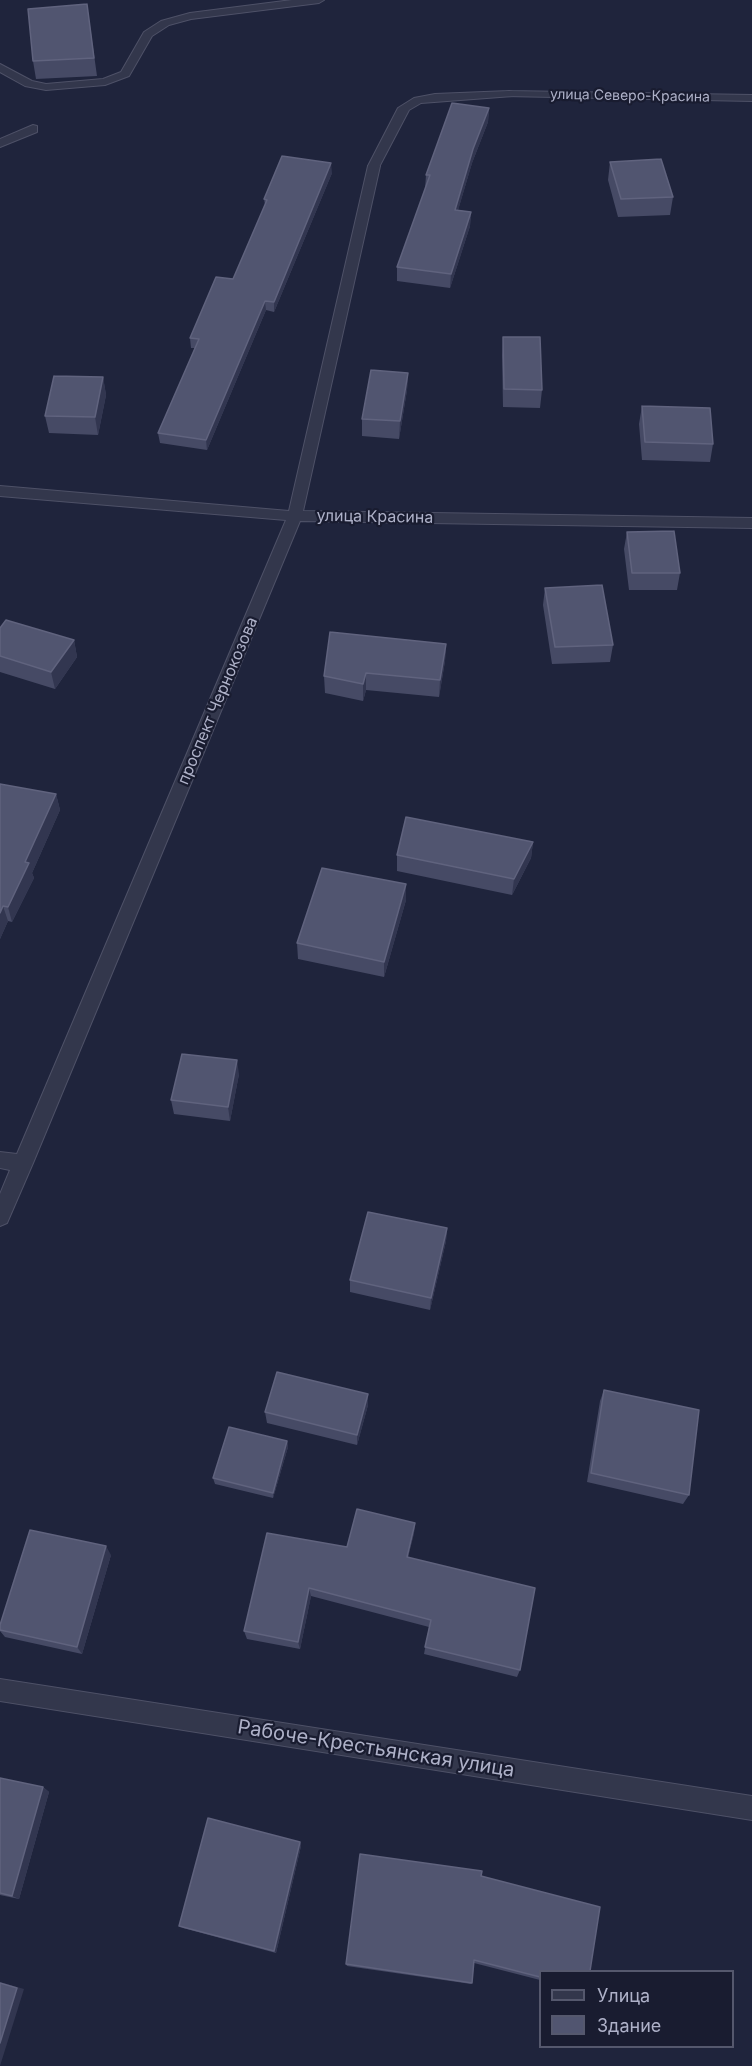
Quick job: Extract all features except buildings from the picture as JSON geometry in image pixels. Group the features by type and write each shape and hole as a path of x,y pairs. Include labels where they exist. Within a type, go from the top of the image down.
{"street":[{"path":"0,67 29,84 46,87 105,82 125,74 148,34 165,23 190,16 319,0"},
{"name":"улица Северо-Красина","path":"374,166 404,108 418,100 435,97 509,94 752,99"},
{"path":"0,143 33,129"},
{"name":"проспект Чернокозова","path":"0,1217 295,516 374,166"},
{"name":"улица Красина","path":"0,491 295,516 752,523"},
{"path":"0,1160 24,1163"},
{"name":"Рабоче-Крестьянская улица","path":"0,1690 752,1808"}]}
